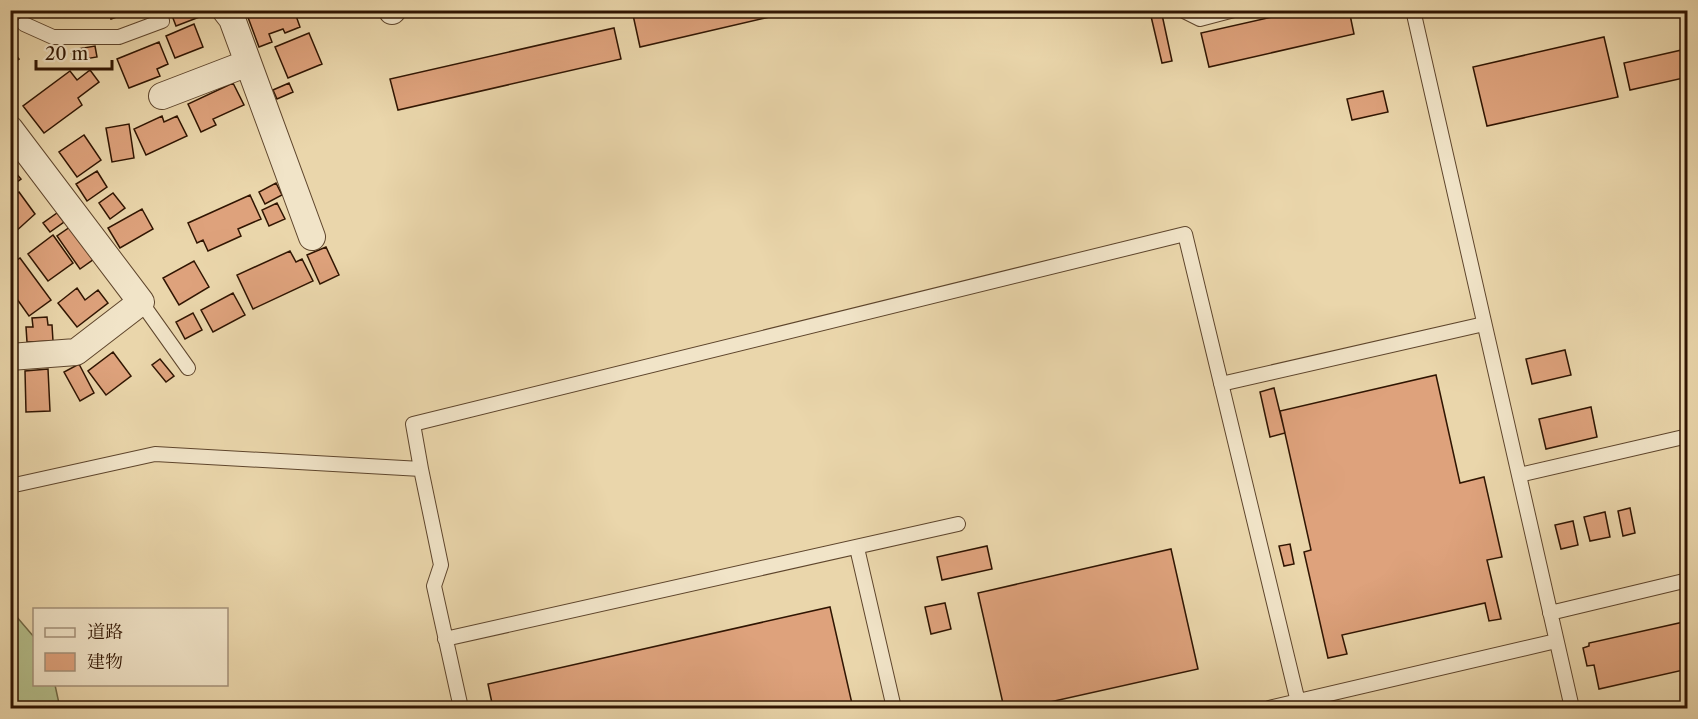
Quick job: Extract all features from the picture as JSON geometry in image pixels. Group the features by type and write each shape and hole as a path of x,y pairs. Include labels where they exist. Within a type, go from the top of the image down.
{"street":[{"path":"225,10 232,19 312,237"},
{"path":"162,96 248,63"},
{"path":"10,129 141,302 76,352 12,355"}],"lane":[{"path":"24,24 53,37 119,38 162,21 160,10"},
{"path":"1182,10 1200,19 1234,10"},
{"path":"1413,10 1572,708"},
{"path":"461,708 434,586 441,565 413,424 1185,234 1298,702"},
{"path":"141,302 188,369"},
{"path":"1221,384 1485,324"},
{"path":"1519,475 1688,436"},
{"path":"10,486 156,454 422,469"},
{"path":"445,639 958,524"},
{"path":"857,548 894,708"},
{"path":"1550,613 1688,580"},
{"path":"1269,708 1556,641"}],"green space":[{"path":"10,609 33,636 33,686 55,686 60,708 11,708"}],"building":[{"path":"108,10 136,10 111,19"},
{"path":"178,10 201,10 202,16 176,26 171,13"},
{"path":"249,10 294,10 300,27 285,33 283,29 269,34 272,42 259,47 246,12"},
{"path":"655,10 800,10 640,47 633,15"},
{"path":"1161,10 1172,61 1162,63 1150,12"},
{"path":"1303,10 1349,10 1354,34 1209,67 1201,33"},
{"path":"194,24 203,47 175,58 166,36"},
{"path":"614,28 621,59 398,110 390,79"},
{"path":"309,33 322,64 288,78 275,47"},
{"path":"1604,37 1618,97 1487,126 1473,67"},
{"path":"159,42 168,64 157,69 160,76 129,88 117,59"},
{"path":"95,46 97,57 73,61 71,50"},
{"path":"10,48 19,59 10,65"},
{"path":"1686,49 1688,77 1630,90 1624,63"},
{"path":"90,70 99,82 78,98 82,105 44,133 23,106 70,71 77,80"},
{"path":"233,83 244,105 213,119 216,125 201,132 188,104"},
{"path":"289,83 293,92 277,99 273,90"},
{"path":"1383,91 1388,112 1352,120 1347,99"},
{"path":"162,116 164,122 177,116 187,136 146,155 134,129"},
{"path":"129,124 134,158 112,162 106,128"},
{"path":"84,135 101,160 77,177 59,152"},
{"path":"10,166 21,179 10,187"},
{"path":"97,171 107,187 87,201 76,184"},
{"path":"276,183 282,195 265,204 259,192"},
{"path":"19,192 35,214 14,233 10,228 10,198"},
{"path":"113,193 125,208 110,219 99,203"},
{"path":"250,195 261,219 238,229 241,236 208,251 203,240 197,243 188,223"},
{"path":"277,203 285,219 269,226 262,210"},
{"path":"142,209 153,229 120,248 108,228"},
{"path":"57,213 64,222 50,232 43,223"},
{"path":"70,227 94,259 80,269 57,236"},
{"path":"53,235 73,263 48,281 28,254"},
{"path":"326,247 339,275 320,284 307,255"},
{"path":"290,251 296,262 302,259 313,281 253,309 237,275"},
{"path":"20,258 51,300 29,316 17,299 10,304 10,265"},
{"path":"194,261 209,287 179,305 163,278"},
{"path":"77,288 85,300 98,290 108,303 77,327 58,303"},
{"path":"233,293 245,315 213,332 201,310"},
{"path":"193,313 202,330 185,339 176,322"},
{"path":"47,317 48,325 52,325 53,341 27,342 26,327 33,327 32,318"},
{"path":"1565,350 1571,375 1532,384 1526,359"},
{"path":"113,352 131,376 106,395 88,371"},
{"path":"160,359 174,376 166,382 152,365"},
{"path":"79,364 94,393 80,401 64,372"},
{"path":"48,369 50,411 26,412 25,371"},
{"path":"15,371 17,419 10,419 10,372"},
{"path":"1436,375 1460,483 1484,477 1502,557 1487,560 1501,619 1489,621 1485,603 1342,635 1347,654 1328,658 1304,552 1311,550 1280,411"},
{"path":"1274,388 1285,433 1270,437 1260,392"},
{"path":"1591,407 1597,437 1546,449 1539,419"},
{"path":"1630,508 1635,533 1623,536 1618,511"},
{"path":"1605,512 1610,537 1590,541 1584,517"},
{"path":"1573,521 1578,545 1561,549 1555,525"},
{"path":"1290,544 1294,564 1284,566 1279,546"},
{"path":"987,546 992,569 942,580 937,557"},
{"path":"1171,549 1198,669 1023,708 1004,708 978,593"},
{"path":"945,603 951,629 931,634 925,607"},
{"path":"830,607 853,708 493,708 488,684"},
{"path":"1688,621 1688,669 1599,689 1594,665 1587,666 1583,648 1589,646 1589,643"},
{"path":"1688,701 1688,708 1662,708 1662,707"}]}
